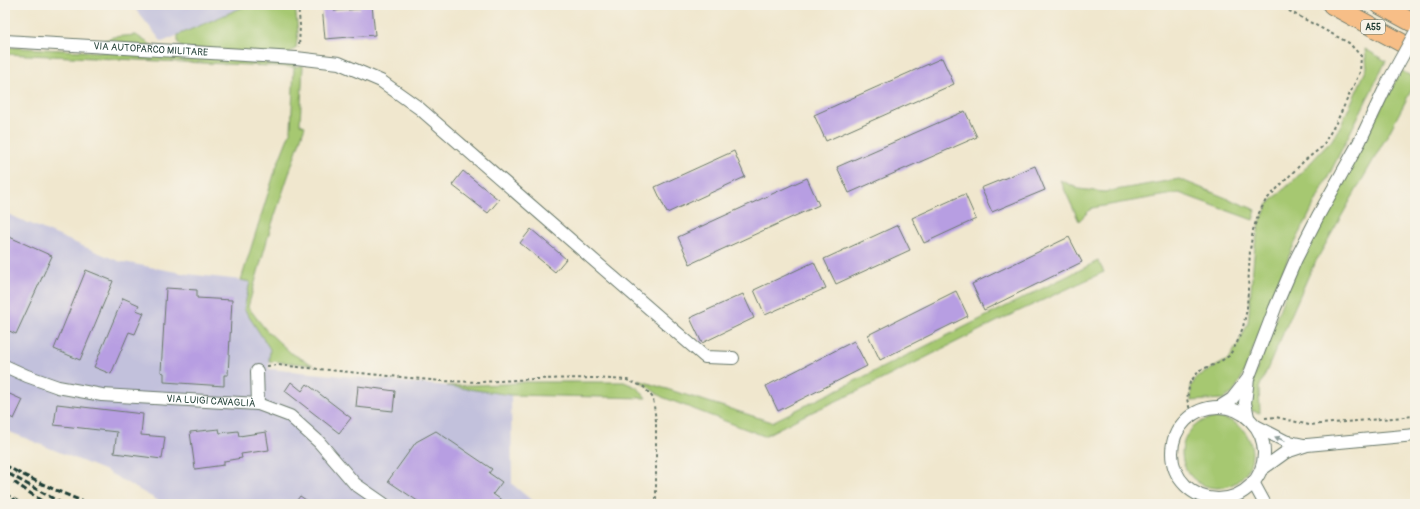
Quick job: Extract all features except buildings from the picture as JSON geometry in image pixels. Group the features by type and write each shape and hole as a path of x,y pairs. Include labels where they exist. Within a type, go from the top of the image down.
{"highway":[{"name":"A55","path":"1332,5 1415,50"},
{"name":"A55","path":"1380,5 1415,24"}],"street":[{"path":"1261,470 1264,455 1262,439 1252,422 1245,403 1248,380 1275,308 1296,259 1360,141 1387,84 1415,33"},
{"name":"VIA AUTOPARCO MILITARE","path":"5,41 296,58 339,64 381,81 419,108 705,357 733,358"},
{"name":"VIA LUIGI CAVAGLIÀ","path":"5,366 27,376 58,386 102,395 258,404 290,416 319,442 355,484 384,504"},
{"path":"258,372 258,404"},
{"path":"1221,406 1232,399 1248,380"},
{"path":"1307,445 1285,441 1252,422 1235,410 1221,406 1205,408 1191,414 1180,425 1173,439 1171,452 1173,466 1180,480 1190,490 1208,501 1239,499 1261,470 1286,452 1307,445 1415,435"},
{"path":"1253,482 1265,504"}],"path":[{"path":"296,58 300,44 298,5"},
{"path":"1191,414 1187,399 1190,382 1200,370 1216,364 1229,356 1237,342 1243,326 1246,309 1250,250 1259,213 1266,200 1304,162 1322,147 1337,121 1360,72 1361,56 1349,43 1278,5"},
{"path":"258,372 266,366 278,365 449,381 481,382 595,378 627,380 644,387 653,398 656,421 656,504"},
{"path":"1252,422 1264,418 1276,417 1309,424 1415,416"}],"shaded area":[{"path":"132,5 246,5 246,6 162,42"},
{"path":"5,213 118,261 187,274 250,282 244,309 270,349 269,369 447,386 511,395 512,484 536,504 164,504 106,471 5,430"}],"green space":[{"path":"248,5 295,5 298,32 296,48 287,55 182,48 178,43 178,35"},
{"path":"136,35 154,47 97,43 113,37"},
{"path":"5,47 295,62 294,67 5,54"},
{"path":"1365,49 1386,61 1291,251 1242,377 1233,393 1223,399 1191,401 1191,386 1197,377 1229,359 1248,323 1255,245 1260,222 1268,204 1295,179 1332,140 1342,123 1367,68"},
{"path":"303,65 300,124 305,126 270,230 248,307 266,330 291,353 313,365 269,361 270,349 244,309 250,282 241,280 276,168 291,130 294,67"},
{"path":"1401,70 1415,79 1415,83 1391,129 1312,268 1259,388 1260,413 1252,411 1248,403 1250,387 1291,279"},
{"path":"1179,179 1256,210 1253,220 1179,193 1092,208 1079,221 1060,180 1079,189 1104,192"},
{"path":"1098,261 1104,272 1004,318 867,387 801,417 764,436 662,397 638,380 772,422"},
{"path":"525,382 624,382 638,388 646,398 511,395 447,386"},
{"path":"1210,418 1224,418 1237,423 1247,433 1252,446 1252,460 1247,473 1237,483 1224,488 1210,488 1197,483 1187,473 1182,460 1182,446 1187,433 1197,423"}],"railway":[{"path":"5,465 19,473"},
{"path":"15,471 89,504"},
{"path":"9,474 63,504"},
{"path":"14,482 46,504"},
{"path":"5,494 22,504"}]}
